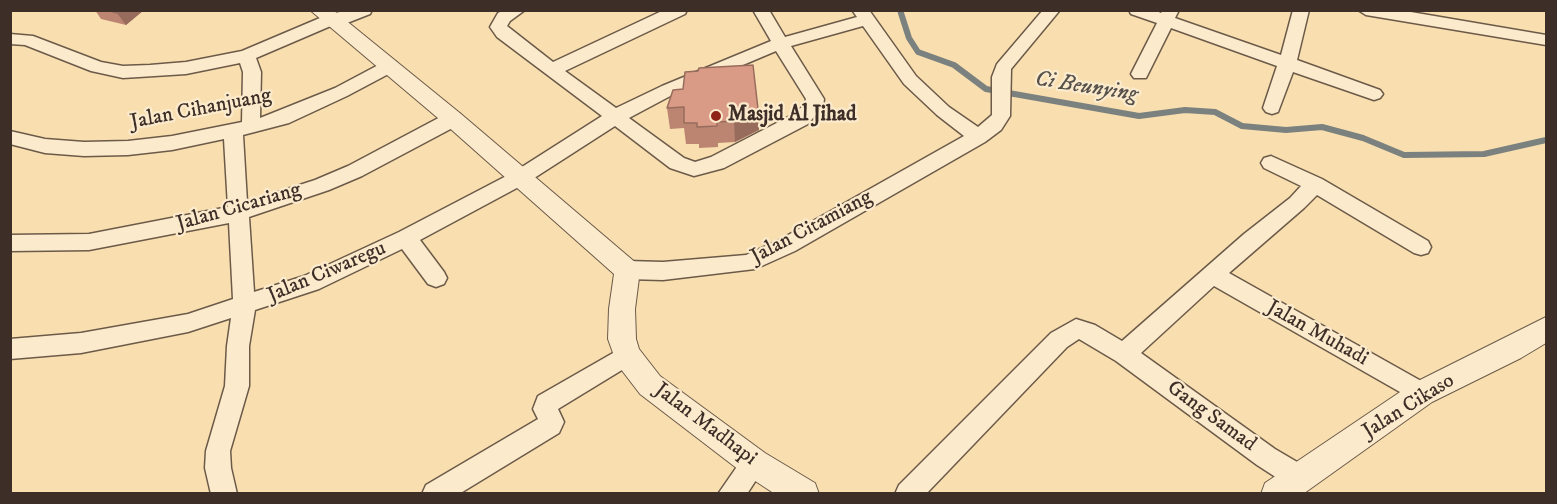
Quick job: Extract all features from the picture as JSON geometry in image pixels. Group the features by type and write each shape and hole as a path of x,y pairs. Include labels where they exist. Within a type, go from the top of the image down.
{"street":[{"path":"10,39 27,40 87,64 123,72 186,68 246,56 330,17 364,10"},
{"path":"517,10 504,17 498,27 503,33 677,163 694,169 717,163 801,118 814,106 815,99 779,44 761,10"},
{"path":"552,70 608,41 679,10"},
{"name":"Jalan Citamiang","path":"627,270 663,271 748,263 788,245 978,136 998,121 1001,116 1000,77 1003,68 1052,10"},
{"path":"1137,10 1169,16 1287,63 1374,94"},
{"path":"1272,108 1301,10"},
{"path":"1366,10 1546,40"},
{"path":"1430,10 1546,28"},
{"path":"863,15 910,80 943,111 978,136"},
{"name":"Jalan Ciwaregu","path":"10,349 81,343 188,323 244,307 311,283 406,238 521,177 615,117 668,90 779,44 863,15"},
{"path":"1140,74 1169,16"},
{"path":"330,17 453,119 627,270"},
{"path":"224,494 218,468 218,451 237,386 238,346 244,307 238,213 242,129 252,72 246,56"},
{"name":"Jalan Cihanjuang","path":"10,137 45,146 84,150 172,143 242,129 282,118 341,92 390,66"},
{"name":"Jalan Cicariang","path":"10,243 89,242 238,213 322,185 354,171 453,119"},
{"path":"1271,163 1315,184 1421,247"},
{"path":"1124,354 1212,274 1298,203 1315,184"},
{"path":"406,238 436,278"},
{"name":"Jalan Madhapi","path":"627,270 622,309 622,339 627,355 650,385 754,463 804,494"},
{"name":"Jalan Muhadi","path":"1212,274 1422,393"},
{"name":"Gang Samad","path":"908,494 1059,340 1076,328 1124,354 1266,457 1300,478"},
{"name":"Jalan Cikaso","path":"1276,494 1422,393 1511,350 1546,330"},
{"path":"435,494 550,425 552,422 545,409 546,404 627,355"},
{"path":"731,494 754,463"}],"building":[{"path":"753,65 758,109 734,121 717,122 717,126 697,127 697,123 684,123 684,107 667,108 673,90 683,89 685,72 698,71 699,68"}],"waterway":[{"name":"Ci Beunying","path":"900,10 909,38 918,52 954,65 986,89 1139,116 1185,110 1215,112 1242,126 1286,130 1322,127 1363,138 1404,155 1484,154 1546,140"}],"place":[{"name":"Masjid Al Jihad","path":"716,116"}]}
